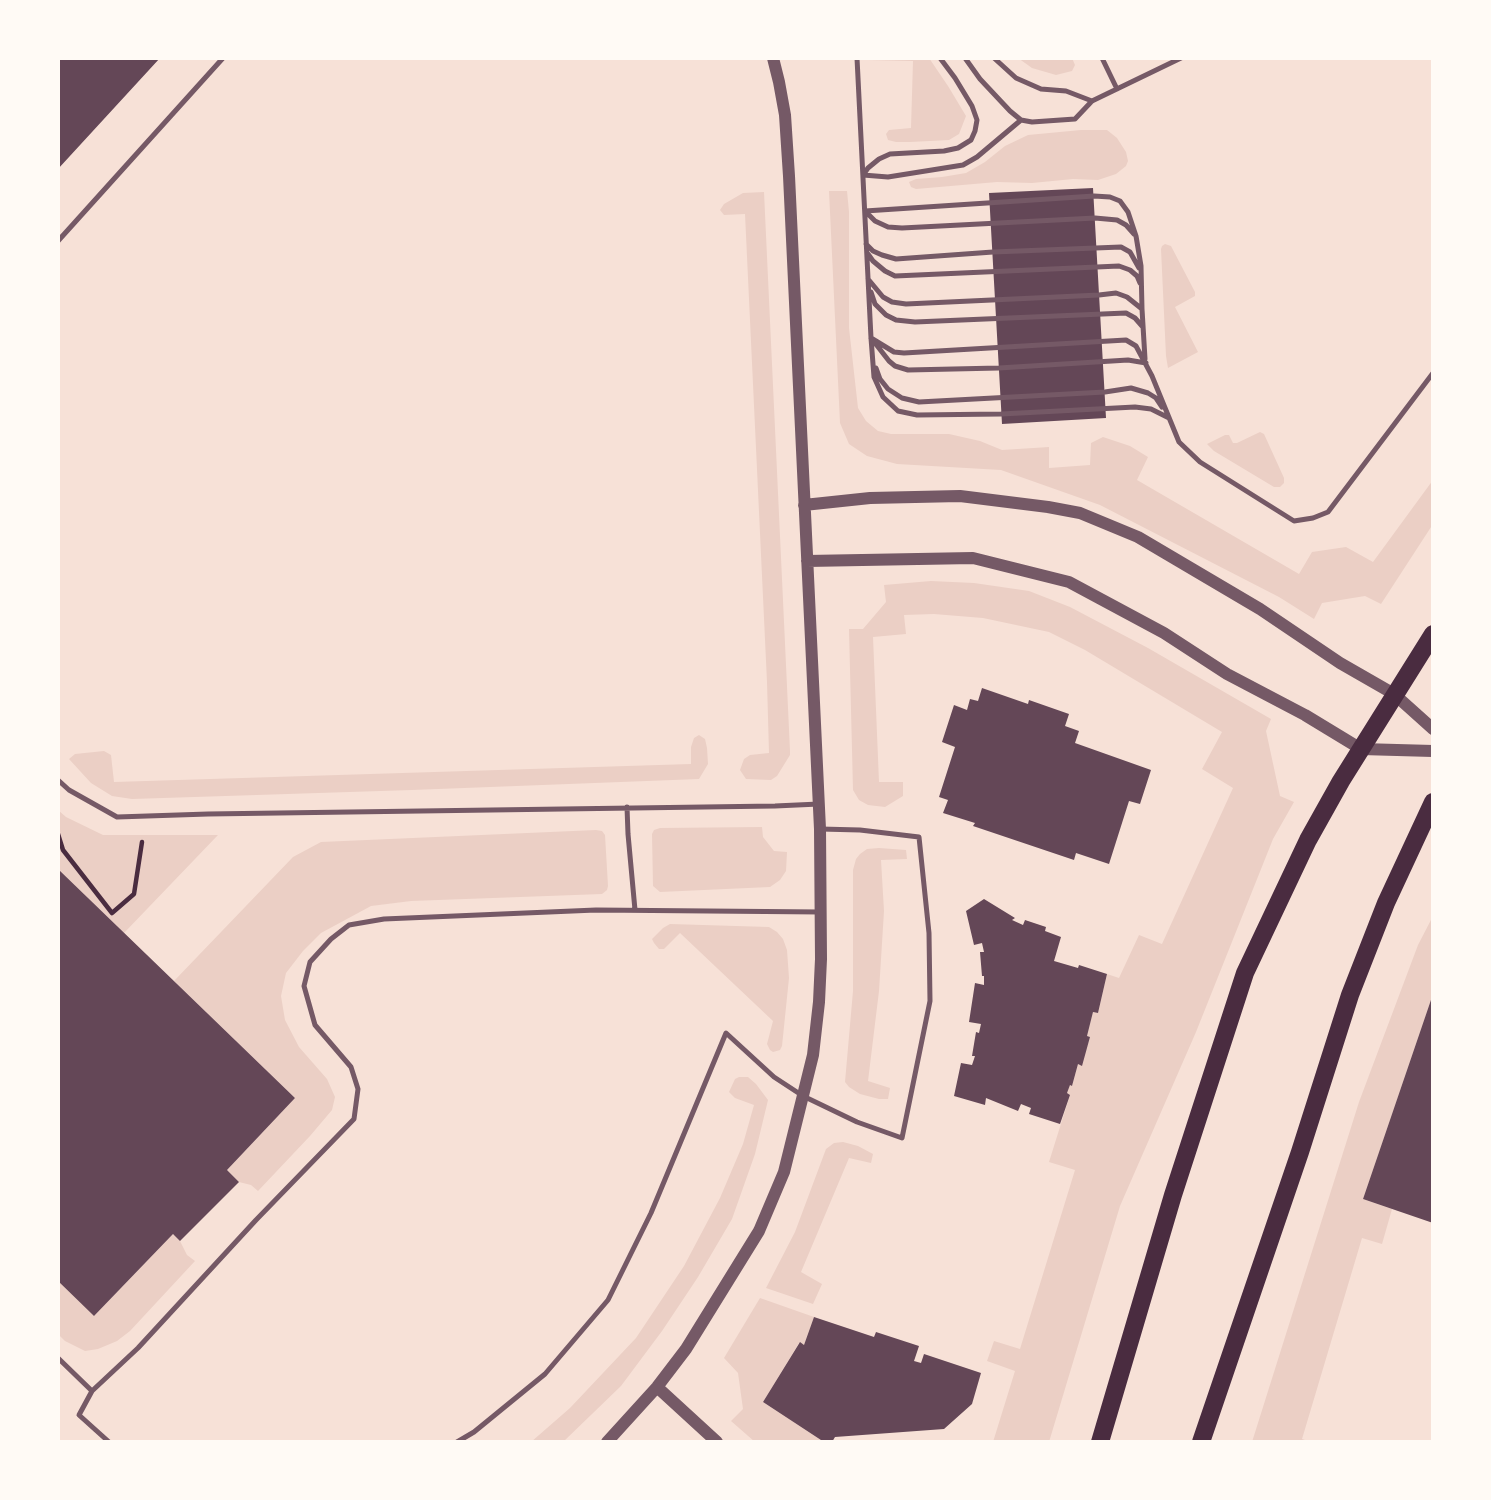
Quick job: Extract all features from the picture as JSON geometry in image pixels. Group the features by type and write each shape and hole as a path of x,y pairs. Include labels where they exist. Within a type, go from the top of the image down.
{"main road":[{"path":"1100,1442 1173,1195 1245,973 1308,840 1341,781 1433,634"},
{"path":"1201,1442 1300,1152 1350,995 1386,903 1433,802"}],"street":[{"path":"615,1440 686,1349 759,1231 784,1172 813,1055 819,1002 819,804 789,176 785,115 773,58"},
{"path":"804,505 870,498 960,496 1026,503 1080,513 1138,537 1260,608 1340,663 1394,694 1433,729"},
{"path":"807,561 973,558 1069,582 1164,633 1227,674 1305,715 1361,749 1433,751"},
{"path":"657,1387 716,1442"}],"lane":[{"path":"58,241 223,58"},
{"path":"857,58 871,338 874,377 883,397 898,411 917,415 1135,407 1169,418"},
{"path":"863,175 867,168 890,154 958,148 971,140 976,120 972,106 940,58"},
{"path":"965,58 980,79 1021,120 1047,121 1074,119 1092,101 1181,58"},
{"path":"994,58 1016,78 1041,89 1066,91 1092,101"},
{"path":"1102,58 1117,89"},
{"path":"863,175 888,177 963,165 1021,120"},
{"path":"866,211 1094,196 1120,201 1128,212 1136,236 1146,363"},
{"path":"866,211 875,221 902,229 1095,218 1116,220 1126,225 1136,236"},
{"path":"867,248 896,259 1121,247 1130,252 1137,261 1141,275"},
{"path":"867,248 873,261 895,276 1119,266 1137,276 1142,287"},
{"path":"867,279 883,298 906,304 1116,293 1127,297 1142,309"},
{"path":"867,279 876,304 886,315 897,320 915,322 1126,313 1143,327"},
{"path":"871,338 894,352 904,353 1126,340 1136,346 1153,376 1179,442 1200,462 1294,520 1313,519 1328,512 1433,373"},
{"path":"871,338 888,360 895,366 908,370 999,368 1128,360 1146,363"},
{"path":"873,362 880,379 888,389 902,398 919,402 1105,392 1131,388 1156,398 1169,418"},
{"path":"58,780 69,790 117,817 819,804"},
{"path":"627,807 635,910"},
{"path":"457,1442 474,1432 545,1374 608,1300 651,1213 726,1033 774,1077 803,1096 857,1122 902,1139 930,1001 929,933 919,837 860,830 820,829"},
{"path":"108,1442 79,1415 92,1391 138,1348 354,1119 358,1088 351,1067 315,1025 304,986 310,962 331,939 349,925 384,919 596,910 821,912"},
{"path":"58,1358 92,1391"}],"path":[{"path":"58,834 63,850 112,913 134,894 142,842"}],"shaded area":[{"path":"868,58 929,58 966,116 959,134 949,140 888,140 886,134 889,130 911,128 913,61"},
{"path":"1018,58 1072,58 1075,65 1072,71 1056,75 1032,68"},
{"path":"1107,130 1117,138 1126,152 1126,166 1116,174 1098,180 997,182 916,189 911,187 909,182 966,173 1005,146 1028,135"},
{"path":"829,191 847,191 849,328 858,408 866,421 878,431 891,434 949,434 980,441 1002,450 1049,447 1049,468 1090,465 1091,443 1103,437 1130,446 1148,457 1137,480 1299,574 1312,552 1346,547 1373,562 1433,480 1433,524 1381,604 1365,596 1322,603 1314,619 1279,597 1100,505 1001,470 897,464 867,456 849,444 840,423"},
{"path":"764,192 790,751 777,776 771,780 746,779 740,770 744,759 750,755 769,753 767,682 745,214 724,215 720,210 724,204 743,193"},
{"path":"1165,244 1171,246 1195,292 1195,296 1175,307 1198,352 1168,368 1161,249"},
{"path":"1260,432 1264,434 1284,478 1280,487 1274,487 1214,451 1207,444 1225,435 1229,435 1233,443 1237,443"},
{"path":"931,581 974,583 1029,591 1070,607 1148,648 1271,719 1266,731 1280,796 1294,802 1273,839 1196,1032 1120,1206 1049,1442 993,1442 1015,1371 987,1361 994,1341 1020,1349 1075,1170 1049,1162 1070,1095 1067,1093 1070,1085 1072,1086 1078,1064 1081,1065 1090,1037 1087,1036 1093,1012 1098,1013 1107,974 1119,978 1139,935 1162,944 1233,788 1202,769 1222,732 1085,650 1049,632 983,618 934,614 904,615 906,634 873,637 879,782 903,782 903,796 885,807 868,805 859,800 853,790 849,629 863,629 886,602 884,585"},
{"path":"699,735 705,739 708,764 699,779 412,790 132,799 112,796 91,783 69,759 75,754 104,751 111,755 114,782 691,764 691,747 694,738"},
{"path":"58,810 66,817 103,835 218,835 124,933 58,869"},
{"path":"762,827 763,837 774,851 787,852 786,871 780,880 770,887 660,892 653,886 654,830"},
{"path":"596,830 605,835 608,886 602,894 411,901 371,906 321,933 286,973 281,996 285,1020 299,1047 327,1079 335,1097 332,1110 258,1191 251,1185 239,1182 227,1170 295,1098 174,981 293,857 321,842"},
{"path":"867,849 906,850 907,859 881,860 884,911 879,991 868,1081 890,1088 888,1099 860,1094 845,1082 853,991 853,870 860,854"},
{"path":"1433,916 1433,994 1363,1199 1392,1209 1382,1244 1362,1238 1302,1439 1311,1442 1252,1442 1359,1102 1418,945"},
{"path":"670,924 769,927 777,932 787,950 789,978 780,1050 773,1052 767,1044 773,1021 680,933 664,949 659,949 652,939"},
{"path":"748,1077 768,1100 755,1154 732,1219 698,1277 621,1386 563,1442 531,1442 570,1408 636,1338 684,1266 720,1198 743,1144 754,1105 735,1098 729,1092 735,1079"},
{"path":"843,1142 873,1154 871,1163 849,1158 801,1272 822,1284 813,1304 766,1288 795,1232 826,1149 834,1143"},
{"path":"173,1234 187,1255 195,1261 130,1331 117,1341 85,1351 65,1341 58,1334 58,1281 94,1316"},
{"path":"760,1298 814,1317 804,1345 799,1343 763,1402 824,1442 755,1442 731,1421 743,1409 738,1373 724,1358"}],"building":[{"path":"58,58 160,58 58,169"},
{"path":"1093,188 1106,418 1002,424 989,193"},
{"path":"982,688 1028,704 1029,700 1069,714 1065,726 1079,731 1075,743 1151,770 1140,804 1129,801 1109,864 1076,853 1074,860 973,826 975,823 943,813 948,800 939,797 955,747 942,742 954,705 967,710 970,699 978,701"},
{"path":"58,869 295,1098 227,1170 239,1182 180,1241 173,1234 94,1316 58,1281"},
{"path":"984,899 1015,918 1012,920 1023,925 1025,920 1046,927 1045,931 1061,937 1054,961 1107,974 1098,1013 1093,1012 1082,1066 1078,1064 1072,1086 1070,1085 1067,1093 1070,1095 1060,1124 1029,1114 1031,1108 1021,1104 1018,1111 986,1098 985,1105 954,1096 961,1063 972,1065 975,1056 972,1056 976,1032 979,1033 981,1024 969,1022 975,983 984,985 980,952 984,952 982,943 974,945 966,911"},
{"path":"1433,994 1433,1223 1363,1199"},
{"path":"814,1317 874,1337 876,1332 919,1346 914,1361 921,1363 924,1354 981,1373 972,1404 944,1429 835,1437 832,1442 824,1442 763,1402 800,1342 804,1345"}]}
